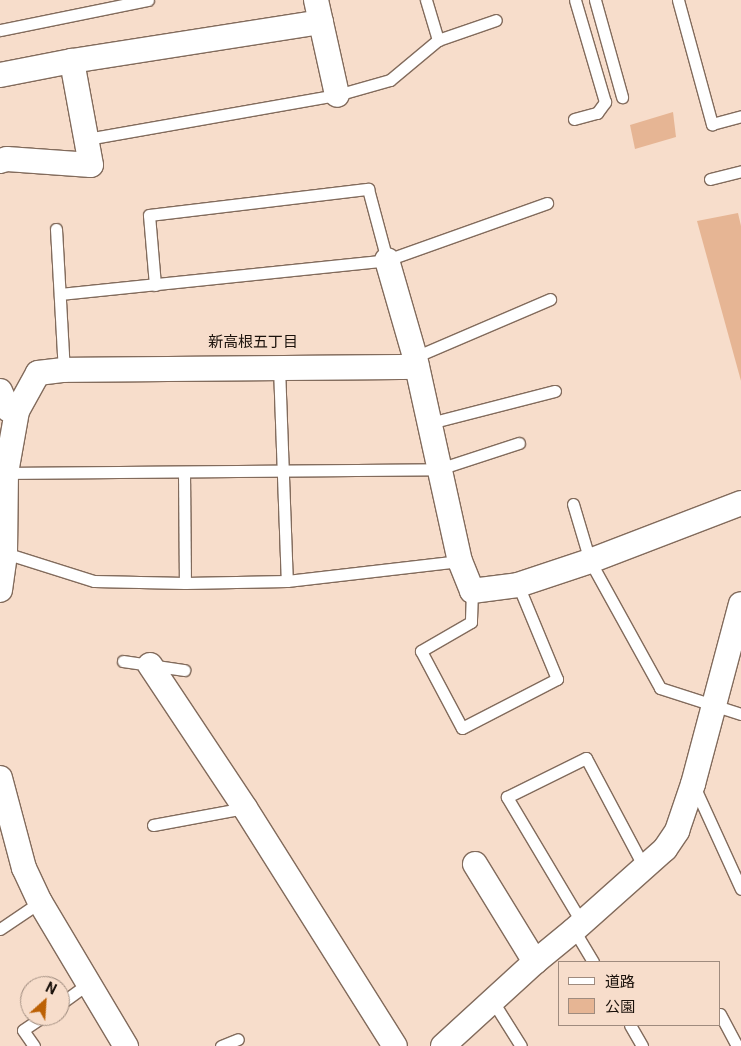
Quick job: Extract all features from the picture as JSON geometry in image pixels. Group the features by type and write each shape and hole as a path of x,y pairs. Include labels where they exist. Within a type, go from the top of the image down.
{"street":[{"path":"0,76 318,11 337,95"},
{"path":"0,161 7,159 90,165 72,61"},
{"path":"387,260 416,362 460,561 472,592 518,585 590,561 741,503"},
{"path":"0,590 6,473 6,405 38,373 64,370 279,368 416,362"},
{"path":"443,1046 534,962 665,849 677,831 694,784 741,604"},
{"path":"150,665 245,808 395,1046"},
{"path":"1,790 24,868 40,902 126,1046"},
{"path":"475,864 534,962"}],"lane":[{"path":"0,30 148,0"},
{"path":"426,0 438,40"},
{"path":"574,119 597,113 605,102 575,0"},
{"path":"595,0 622,97"},
{"path":"678,0 712,124 741,116"},
{"path":"87,139 337,95 390,80 438,40 496,20"},
{"path":"710,179 741,171"},
{"path":"155,285 149,216 368,189 387,260"},
{"path":"60,294 387,260 547,203"},
{"path":"56,229 64,370"},
{"path":"416,362 550,299"},
{"path":"279,368 287,581"},
{"path":"430,423 555,391"},
{"path":"6,473 439,469 519,443"},
{"path":"184,472 185,583"},
{"path":"573,504 590,561 660,688 716,704 741,714"},
{"path":"2,553 94,581 185,583 287,581 460,561"},
{"path":"472,592 471,622 421,651 462,728 558,679 518,585"},
{"path":"123,661 184,670"},
{"path":"593,961 578,926 507,797 586,758 644,867"},
{"path":"694,784 741,889"},
{"path":"153,825 245,808"},
{"path":"0,929 40,902"},
{"path":"70,997 88,984"},
{"path":"492,1000 521,1046"},
{"path":"721,1016 737,1046"},
{"path":"29,1026 23,1030 34,1046"},
{"path":"631,1026 642,1046"},
{"path":"221,1046 238,1039"}],"green space":[{"path":"673,112 676,137 635,149 630,125"},
{"path":"738,213 741,226 741,381 697,221"}],"district":[{"name":"新高根五丁目","path":"253,343"}]}
